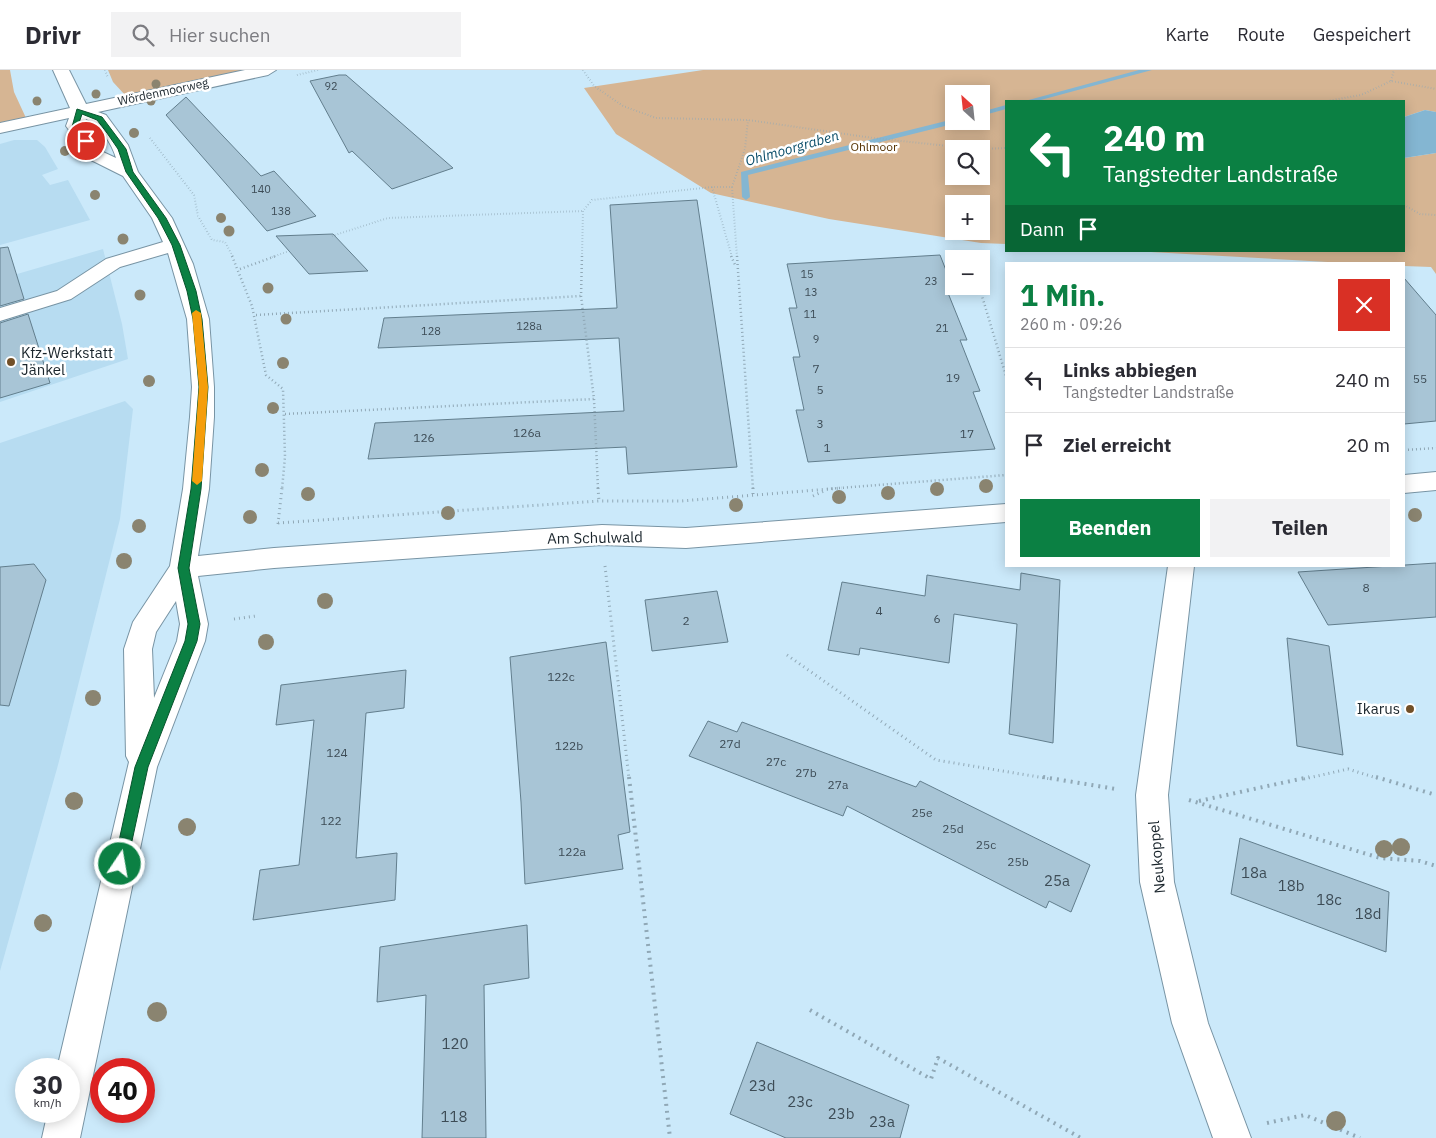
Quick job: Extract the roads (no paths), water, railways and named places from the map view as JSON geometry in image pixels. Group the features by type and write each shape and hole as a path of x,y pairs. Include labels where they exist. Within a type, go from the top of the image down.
{"street":[{"path":"61,70 80,110 100,119 122,149 129,172 162,218 176,245 198,319 203,387 196,489 184,568 194,624 191,641 142,767 78,1058"},
{"name":"Wördenmoorweg","path":"0,128 268,70"},
{"path":"80,110 75,126 97,156 129,172"},
{"path":"0,315 64,295 113,263 176,245"},
{"path":"1405,484 1436,481"},
{"name":"Am Schulwald","path":"184,568 274,558 602,535 686,538 1005,513"},
{"name":"Neukoppel","path":"1181,567 1152,795 1157,882 1190,1023 1231,1135"},
{"path":"142,767 138,650 143,630 184,568"},
{"path":"61,1138 64,1123"}],"waterway":[{"name":"Ohlmoorgraben","path":"1033,100 1148,70"},
{"name":"Ohlmoorgraben","path":"990,111 1005,107"},
{"name":"Ohlmoorgraben","path":"746,197 744,174 945,123"}],"place":[{"name":"Kfz-Werkstatt Jänkel","path":"11,362"},
{"name":"Ikarus","path":"1410,709"}],"park label":[{"name":"Ohlmoor","path":"874,147"}]}
